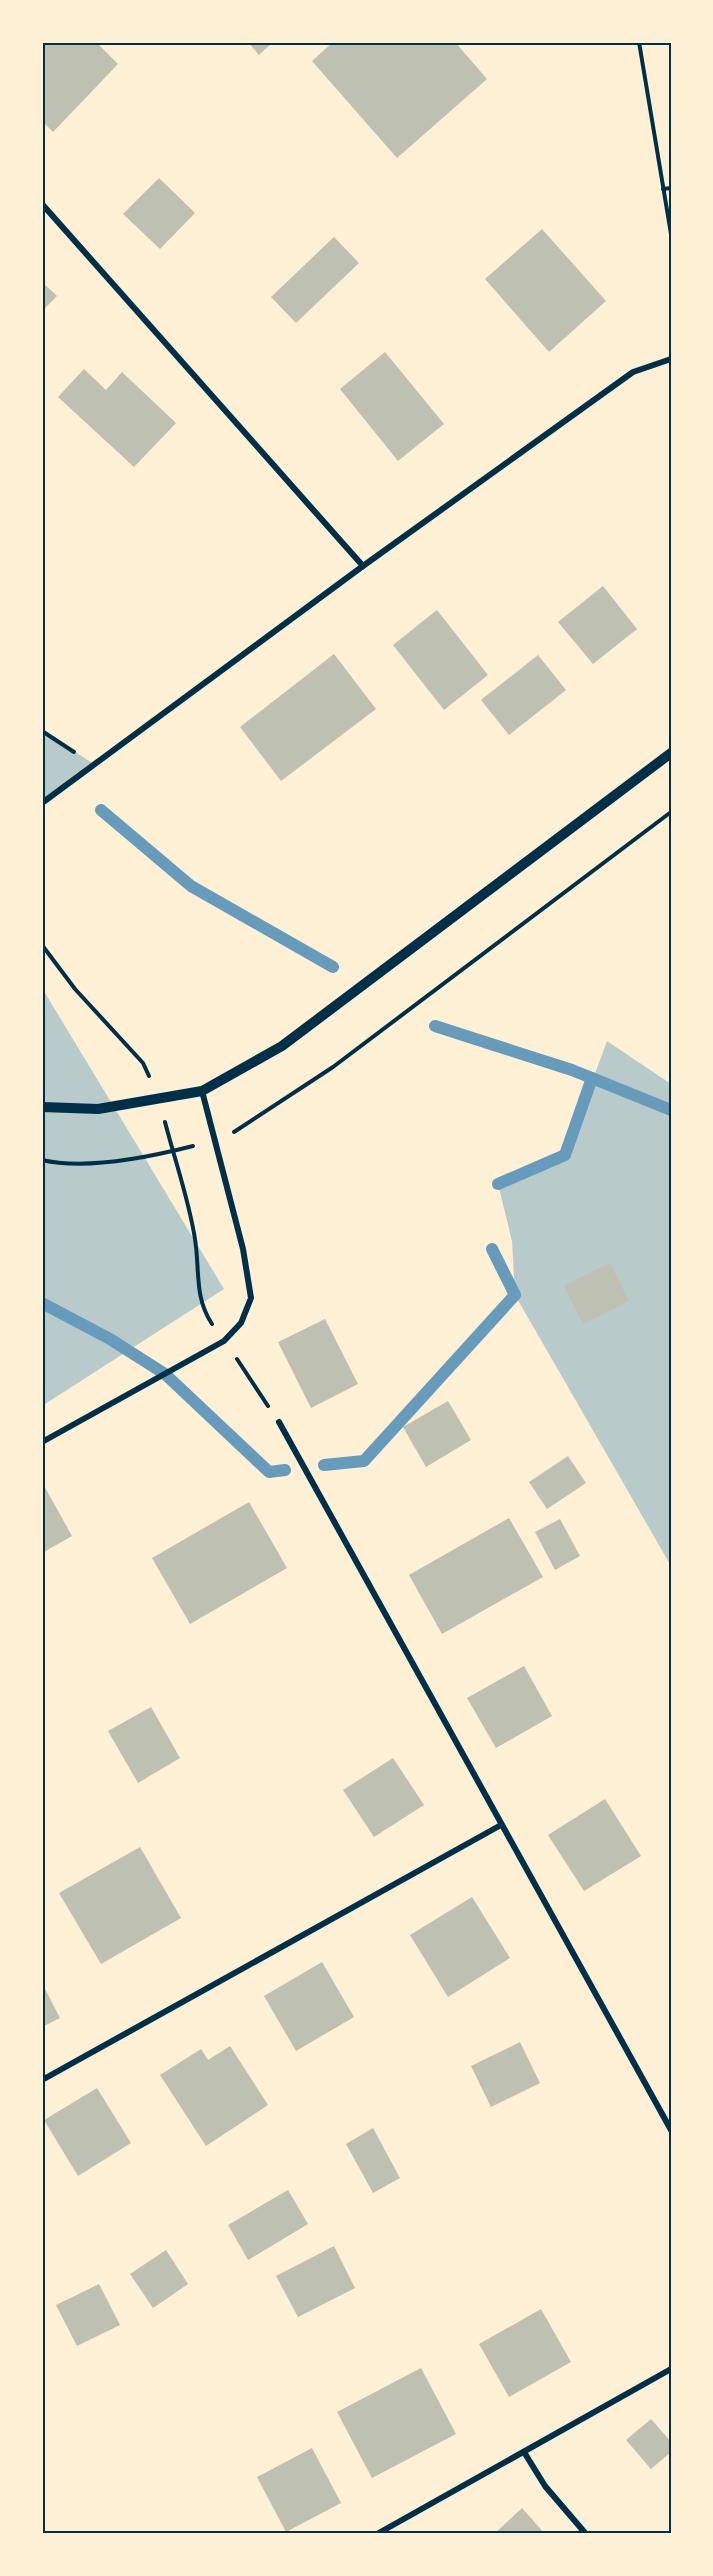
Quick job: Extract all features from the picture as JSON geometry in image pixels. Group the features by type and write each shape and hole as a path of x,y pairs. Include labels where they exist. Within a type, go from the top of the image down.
{"street":[{"path":"42,204 363,566"},
{"path":"42,803 363,566 633,372 671,359"},
{"path":"42,1107 98,1109 202,1091 282,1046 671,753"},
{"path":"42,1442 224,1341 241,1323 251,1298 243,1249 202,1091"},
{"path":"279,1422 671,2130"},
{"path":"42,2080 501,1825"},
{"path":"377,2534 671,2370"},
{"path":"524,2452 545,2486 586,2534"}],"path":[{"path":"639,42 671,234"},
{"path":"663,189 671,188"},
{"path":"42,731 94,764"},
{"path":"42,1160 57,1164 146,1158 215,1140 238,1130 333,1067 671,812"},
{"path":"42,945 75,989 143,1063 159,1099 173,1151 195,1241 197,1285 204,1312 279,1422"}],"shaded area":[{"path":"42,731 94,764 42,803"},
{"path":"42,988 224,1289 42,1406"},
{"path":"607,1041 671,1084 671,1566 515,1295 512,1241 498,1184 565,1155"}],"building":[{"path":"42,42 96,42 118,64 53,132 42,121"},
{"path":"248,42 273,42 259,55"},
{"path":"333,42 455,42 487,79 397,158 312,61"},
{"path":"159,178 195,213 160,249 123,214"},
{"path":"542,229 606,301 549,352 485,279"},
{"path":"334,237 359,263 296,323 271,297"},
{"path":"42,282 57,296 42,311"},
{"path":"385,352 444,424 398,461 340,389"},
{"path":"84,369 106,390 122,372 176,423 134,467 58,397"},
{"path":"603,586 637,629 593,664 558,622"},
{"path":"437,610 488,675 444,710 393,645"},
{"path":"334,654 376,709 281,781 240,727"},
{"path":"538,655 566,690 509,735 481,700"},
{"path":"610,1263 629,1301 583,1324 564,1286"},
{"path":"325,1319 358,1384 311,1408 278,1342"},
{"path":"448,1401 471,1440 426,1467 403,1427"},
{"path":"568,1456 586,1483 547,1509 529,1482"},
{"path":"42,1482 72,1536 42,1553"},
{"path":"249,1502 287,1568 190,1624 152,1558"},
{"path":"509,1518 543,1577 442,1634 409,1575"},
{"path":"560,1519 580,1556 555,1570 535,1532"},
{"path":"524,1666 552,1716 496,1748 467,1698"},
{"path":"151,1707 180,1758 138,1783 108,1731"},
{"path":"393,1758 424,1805 374,1837 343,1790"},
{"path":"605,1799 641,1856 584,1891 548,1835"},
{"path":"140,1847 181,1918 101,1964 59,1893"},
{"path":"472,1897 510,1958 448,1997 410,1935"},
{"path":"322,1962 354,2017 296,2051 264,1996"},
{"path":"42,1983 60,2018 42,2027"},
{"path":"520,2042 540,2083 491,2107 471,2066"},
{"path":"230,2046 268,2105 206,2146 160,2075 201,2049 208,2060"},
{"path":"97,2088 131,2143 78,2176 44,2120"},
{"path":"373,2128 400,2178 373,2193 346,2144"},
{"path":"288,2190 308,2224 248,2260 228,2225"},
{"path":"334,2246 355,2288 298,2317 276,2276"},
{"path":"166,2250 188,2284 153,2308 130,2274"},
{"path":"99,2284 120,2325 77,2346 56,2305"},
{"path":"541,2309 571,2362 509,2397 479,2344"},
{"path":"421,2368 456,2434 372,2478 337,2412"},
{"path":"651,2419 671,2442 671,2452 651,2469 626,2440"},
{"path":"312,2448 341,2503 286,2532 257,2477"},
{"path":"522,2508 545,2534 494,2534"}],"waterway":[{"path":"101,810 191,886 333,967"},
{"path":"435,1026 572,1070 671,1110"},
{"path":"498,1184 565,1155 592,1078"},
{"path":"324,1465 364,1461 515,1295 492,1249"},
{"path":"42,1303 110,1339 165,1374 269,1472 285,1470"}]}
